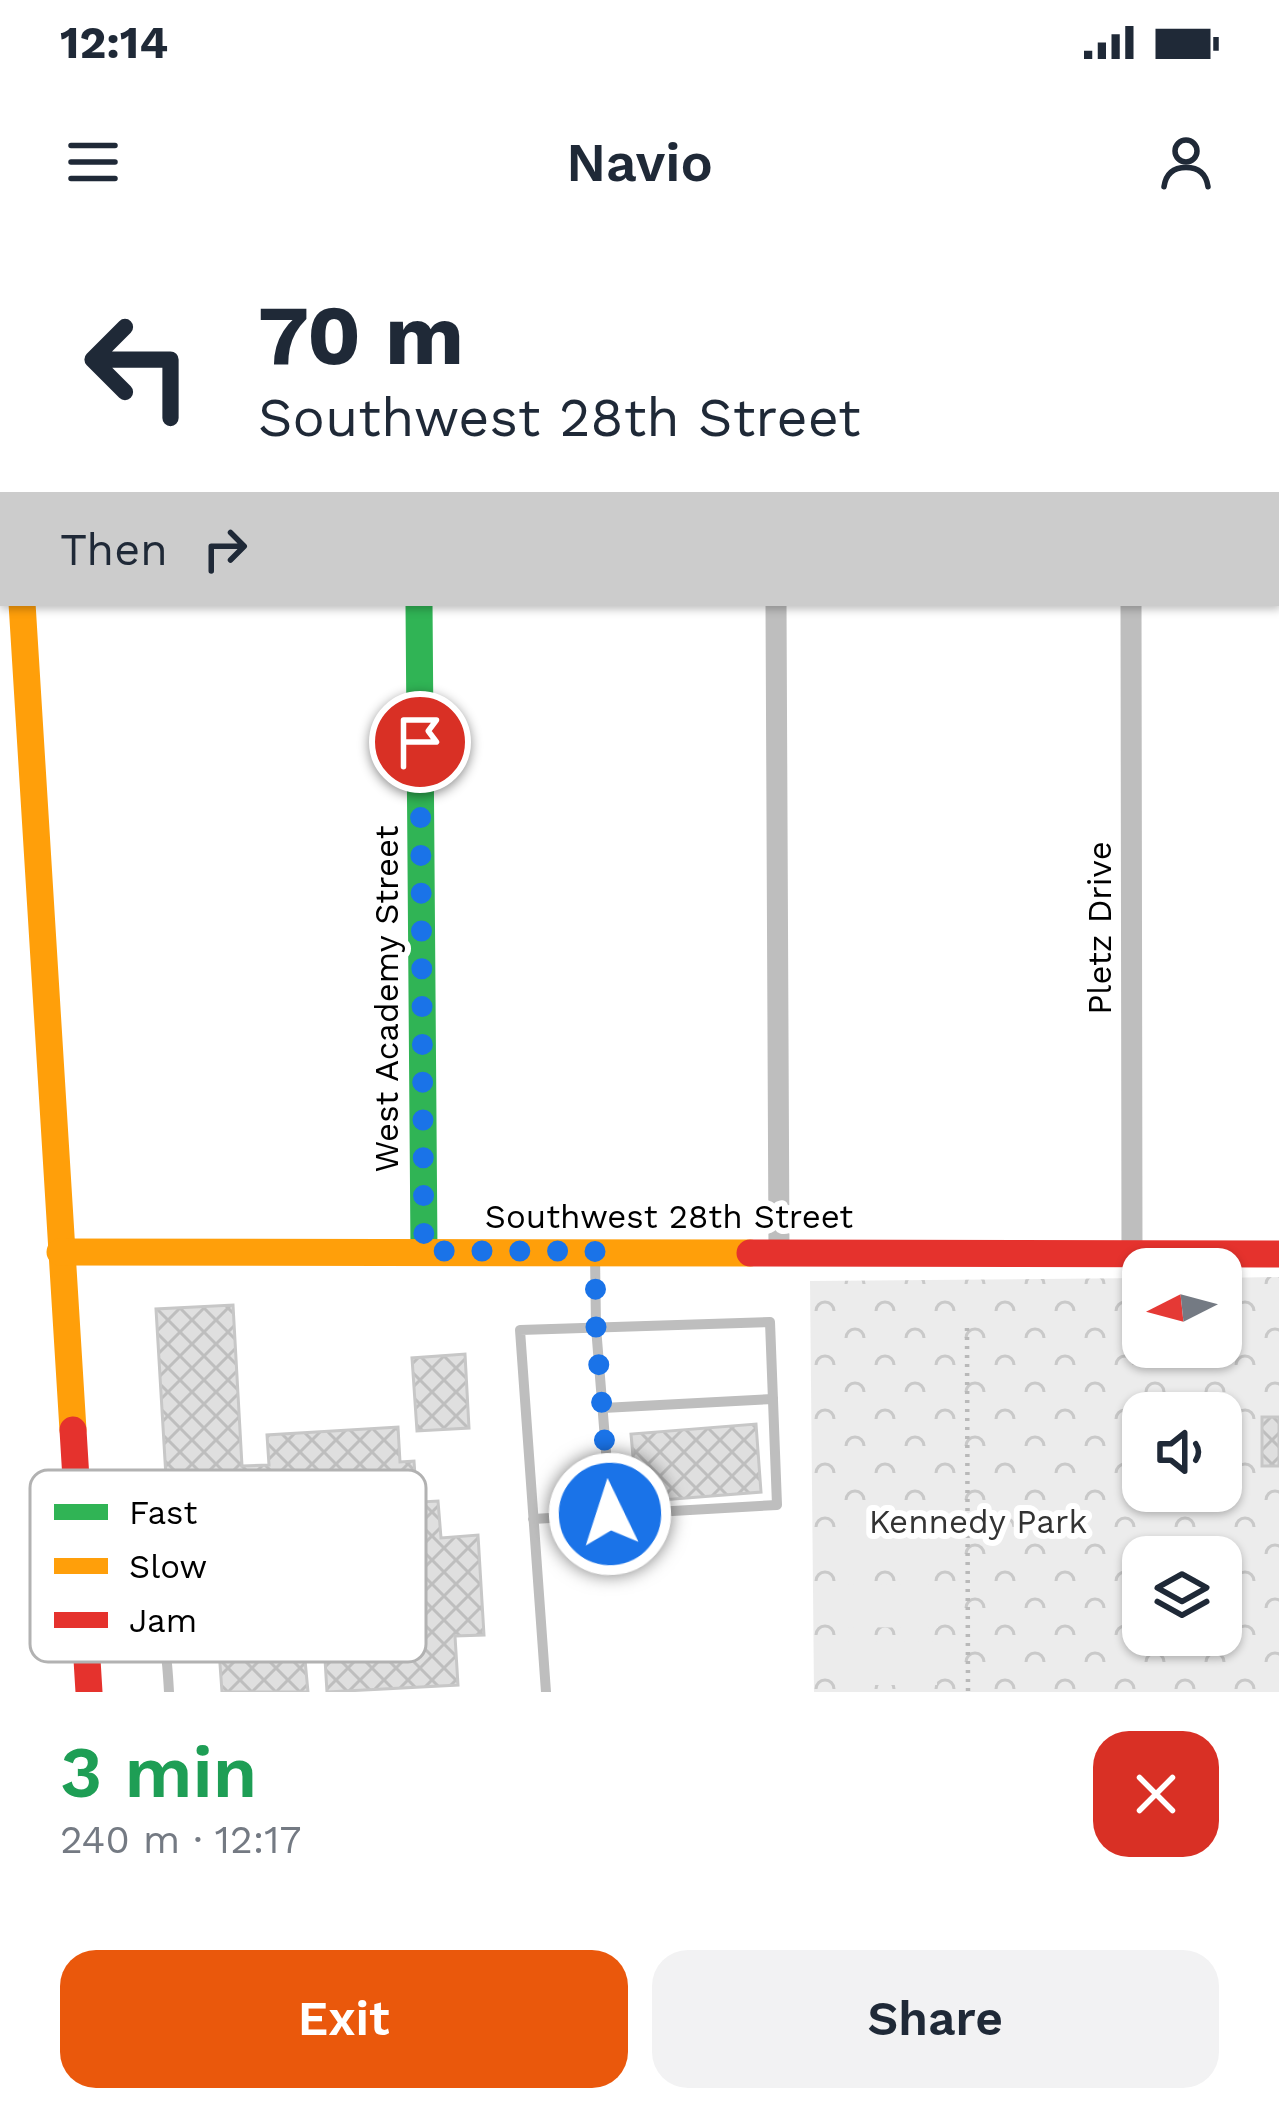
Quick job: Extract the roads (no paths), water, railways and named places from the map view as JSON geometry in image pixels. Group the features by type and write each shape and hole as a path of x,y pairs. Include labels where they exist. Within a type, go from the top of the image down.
{"street":[{"path":"22,606 75,1470"},
{"name":"West Academy Street","path":"419,606 424,1251"},
{"path":"776,606 779,1252"},
{"name":"Pletz Drive","path":"1131,606 1132,1248"},
{"name":"Southwest 28th Street","path":"60,1252 1122,1253"},
{"name":"Southwest 28th Street","path":"1242,1254 1279,1254"},
{"path":"88,1662 89,1692"}],"lane":[{"path":"595,1251 610,1514"},
{"path":"533,1519 777,1505 770,1322 520,1330 533,1519 546,1692"},
{"path":"603,1408 773,1399"},
{"path":"167,1662 169,1692"}],"park label":[{"name":"Kennedy Park","path":"978,1521"}]}
